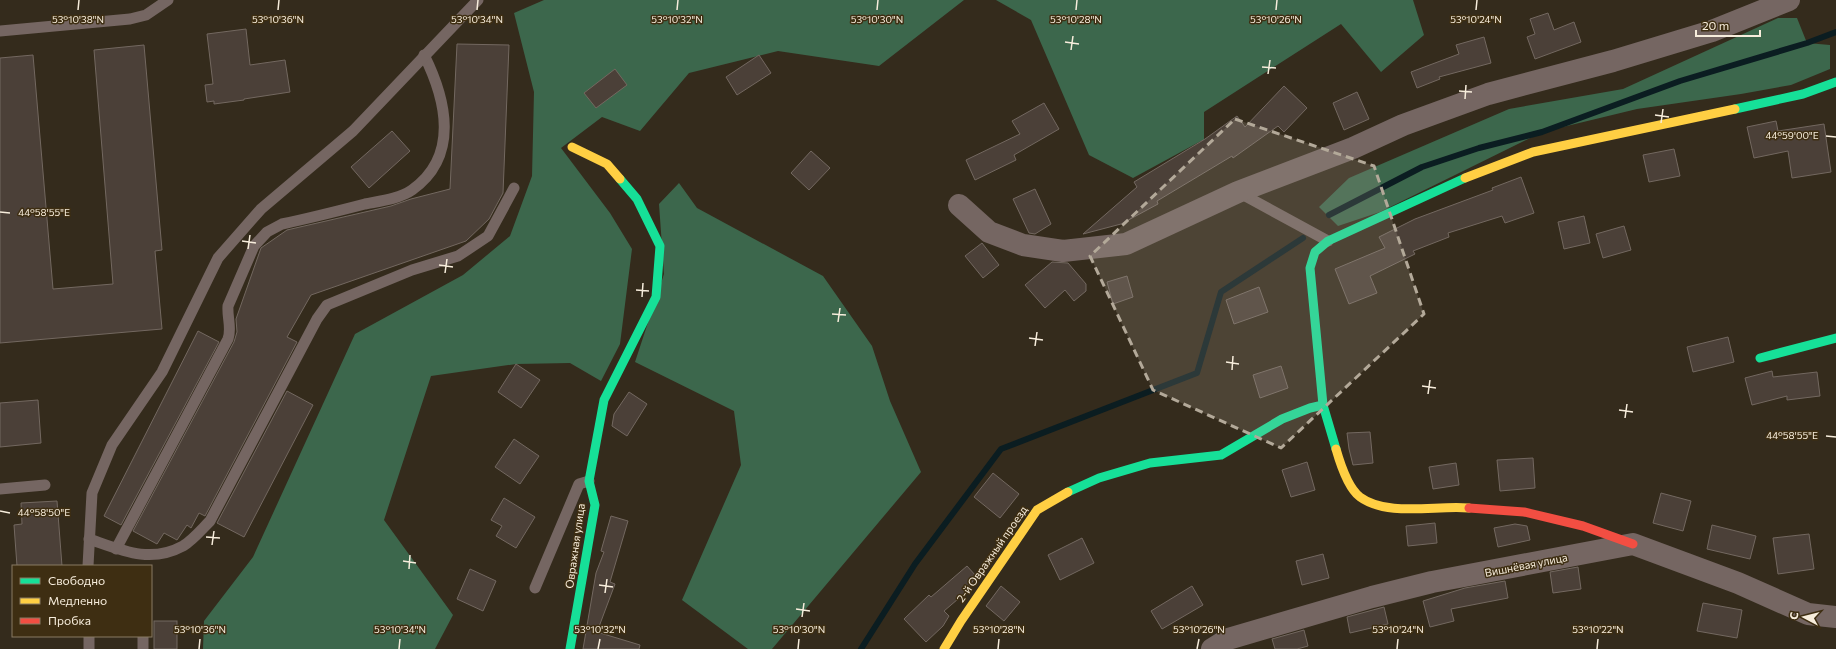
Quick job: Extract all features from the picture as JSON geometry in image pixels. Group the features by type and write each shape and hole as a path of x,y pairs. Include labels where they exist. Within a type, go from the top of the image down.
{"street":[{"path":"959,204 989,232 1023,245 1063,251 1126,244 1238,192 1353,148 1403,125 1488,94 1613,61 1704,33 1789,0"},
{"path":"1836,82 1803,94 1533,152 1471,175 1328,241 1316,252 1310,268 1323,405 1342,472 1360,497 1387,509 1458,507 1524,512 1583,526 1738,583 1808,614 1836,617"},
{"name":"Овражная улица","path":"570,649 595,505 589,481 604,400 656,297 660,246 637,199 607,164 572,147"},
{"path":"1760,358 1836,338"},
{"name":"2-й Овражный проезд","path":"944,649 961,621 1037,510 1069,491 1106,476 1150,463 1221,455 1282,419 1310,408 1323,405"},
{"name":"Вишнёвая улица","path":"1212,649 1228,639 1432,582 1633,544"}],"lane":[{"path":"0,30 130,19 146,15 168,0"},
{"path":"88,565 92,493 112,445 162,372 218,258 261,209 353,131 478,0"},
{"path":"116,548 228,339 230,333 227,316 228,306 254,246 268,232 282,224 391,198 411,190 425,178 437,162 443,142 443,105 435,78 424,55"},
{"path":"89,539 116,548 143,561 168,553 184,545 210,521 318,319 328,305 412,270 458,256 488,236 514,188"},
{"path":"1238,192 1328,241"},
{"path":"535,588 579,484 589,481"},
{"path":"0,489 45,485"},
{"path":"89,637 89,649"},
{"path":"143,637 143,649"}],"highlighted area":[{"path":"1235,119 1374,166 1424,314 1281,448 1153,390 1090,256"}],"green space":[{"path":"544,0 964,0 879,66 778,51 689,73 640,131 602,117 561,148 610,213 632,249 620,344 601,381 570,363 516,364 431,376 384,520 453,615 435,649 203,649 204,621 253,557 355,334 463,275 510,236 532,176 534,92 514,13"},
{"path":"996,0 1413,0 1424,35 1381,72 1341,24 1204,112 1204,144 1201,141 1133,178 1089,155 1031,20"},
{"path":"1778,18 1797,18 1807,43 1830,45 1830,69 1791,85 1637,109 1542,132 1380,212 1338,226 1319,207 1349,178 1509,109 1623,89"},
{"path":"679,183 697,208 823,276 872,346 890,401 921,472 772,649 748,649 682,600 741,465 734,411 635,362 664,274 659,204"}],"building":[{"path":"1548,13 1554,30 1574,22 1581,42 1535,59 1527,37 1535,34 1530,19"},
{"path":"246,29 250,65 285,60 290,92 214,104 214,101 207,102 205,85 213,84 207,34"},
{"path":"1484,37 1491,63 1439,77 1440,79 1417,88 1411,72 1459,54 1456,45"},
{"path":"457,44 509,45 503,193 489,219 466,241 311,295 287,337 297,342 205,516 199,513 191,528 187,525 177,540 164,533 157,544 133,531 234,342 237,332 236,319 261,248 287,230 391,206 450,189"},
{"path":"144,45 162,250 155,251 162,329 0,343 0,58 33,55 53,289 113,284 94,50"},
{"path":"759,55 771,73 737,95 726,77"},
{"path":"615,69 627,85 596,108 584,93"},
{"path":"1284,86 1307,108 1284,132 1278,126 1233,158 1232,156 1157,201 1158,204 1121,224 1083,234 1137,187 1134,182 1205,139 1237,116 1245,127"},
{"path":"1357,92 1369,119 1344,130 1333,103"},
{"path":"1044,103 1059,129 1014,155 1016,160 975,180 966,160 1020,134 1012,121"},
{"path":"1776,121 1778,131 1824,124 1831,172 1792,178 1788,151 1754,158 1747,127"},
{"path":"392,131 410,151 369,188 351,167"},
{"path":"1674,149 1680,176 1649,182 1643,155"},
{"path":"811,151 830,168 809,190 791,173"},
{"path":"1521,177 1534,213 1505,223 1502,216 1448,233 1449,237 1413,251 1415,254 1370,276 1377,293 1349,304 1335,269 1385,248 1379,237 1415,219 1493,190 1492,188"},
{"path":"1035,189 1051,224 1035,234 1029,233 1013,199"},
{"path":"1584,216 1590,243 1564,249 1558,222"},
{"path":"1624,226 1631,250 1603,258 1596,234"},
{"path":"982,243 999,265 983,278 965,256"},
{"path":"1052,262 1068,263 1086,284 1086,291 1074,301 1065,290 1045,308 1025,285"},
{"path":"1127,276 1133,297 1113,304 1107,282"},
{"path":"1259,287 1268,312 1234,324 1226,300"},
{"path":"198,331 219,342 121,525 104,516"},
{"path":"1728,337 1734,362 1693,372 1687,347"},
{"path":"516,364 540,380 521,408 498,392"},
{"path":"1281,366 1288,388 1260,398 1253,375"},
{"path":"1772,371 1773,377 1817,372 1820,396 1787,400 1787,396 1752,405 1745,378"},
{"path":"287,391 313,405 244,537 217,523"},
{"path":"629,392 647,404 627,436 612,426 614,414"},
{"path":"38,400 41,443 0,447 0,403"},
{"path":"1370,432 1373,463 1353,465 1347,433"},
{"path":"514,439 539,456 520,484 495,467"},
{"path":"1533,458 1535,488 1500,491 1497,460"},
{"path":"1307,462 1315,490 1291,497 1282,470"},
{"path":"1456,463 1459,485 1433,489 1429,467"},
{"path":"993,473 1019,494 1000,518 974,497"},
{"path":"1661,493 1691,501 1683,531 1653,523"},
{"path":"504,498 535,517 516,548 496,536 502,526 491,520"},
{"path":"57,501 62,565 17,565 14,525 22,524 21,503"},
{"path":"611,516 628,521 610,582 615,584 597,632 640,645 639,649 583,649 596,573 604,552 601,551"},
{"path":"1435,523 1437,543 1408,546 1406,526"},
{"path":"1515,524 1527,526 1530,540 1498,547 1494,528"},
{"path":"1712,525 1756,536 1750,559 1707,549"},
{"path":"1809,534 1814,569 1778,574 1773,538"},
{"path":"1082,538 1094,563 1060,580 1048,555"},
{"path":"1323,554 1329,578 1302,585 1296,561"},
{"path":"967,566 976,576 965,593 944,611 949,616 943,626 926,642 904,619 929,595 931,597"},
{"path":"1578,567 1581,589 1553,593 1550,572"},
{"path":"470,569 496,581 483,611 457,599"},
{"path":"1505,581 1508,598 1451,609 1454,621 1430,627 1423,601 1465,588"},
{"path":"1001,586 1020,602 1004,621 986,606"},
{"path":"1192,586 1203,605 1162,629 1151,611"},
{"path":"1703,603 1742,610 1737,638 1697,631"},
{"path":"1384,607 1388,624 1350,633 1347,617"},
{"path":"154,621 177,621 177,649 154,649"},
{"path":"1304,630 1308,646 1297,649 1275,649 1272,639"}],"waterway":[{"path":"1329,215 1422,167 1479,148 1542,132 1680,81 1807,43 1836,32"},
{"path":"861,649 915,564 1001,449 1197,373 1221,292 1303,238"}],"traffic: fast":[{"path":"1735,109 1803,94 1836,82"},
{"path":"1336,449 1323,405 1310,268 1315,252 1328,241 1465,178"},
{"path":"570,649 595,505 589,481 604,400 656,297 660,246 637,199 620,179"},
{"path":"1760,358 1836,338"},
{"path":"1068,492 1099,478 1150,463 1221,455 1282,419 1310,408 1323,405"}],"traffic: slow":[{"path":"1465,178 1533,152 1735,109"},
{"path":"572,147 607,164 620,179"},
{"path":"1336,449 1345,475 1352,488 1360,497 1371,503 1384,507 1412,509 1456,507 1469,508"},
{"path":"944,649 961,621 1037,510 1068,492"}],"traffic: jam":[{"path":"1469,508 1524,512 1583,526 1633,544"}]}
